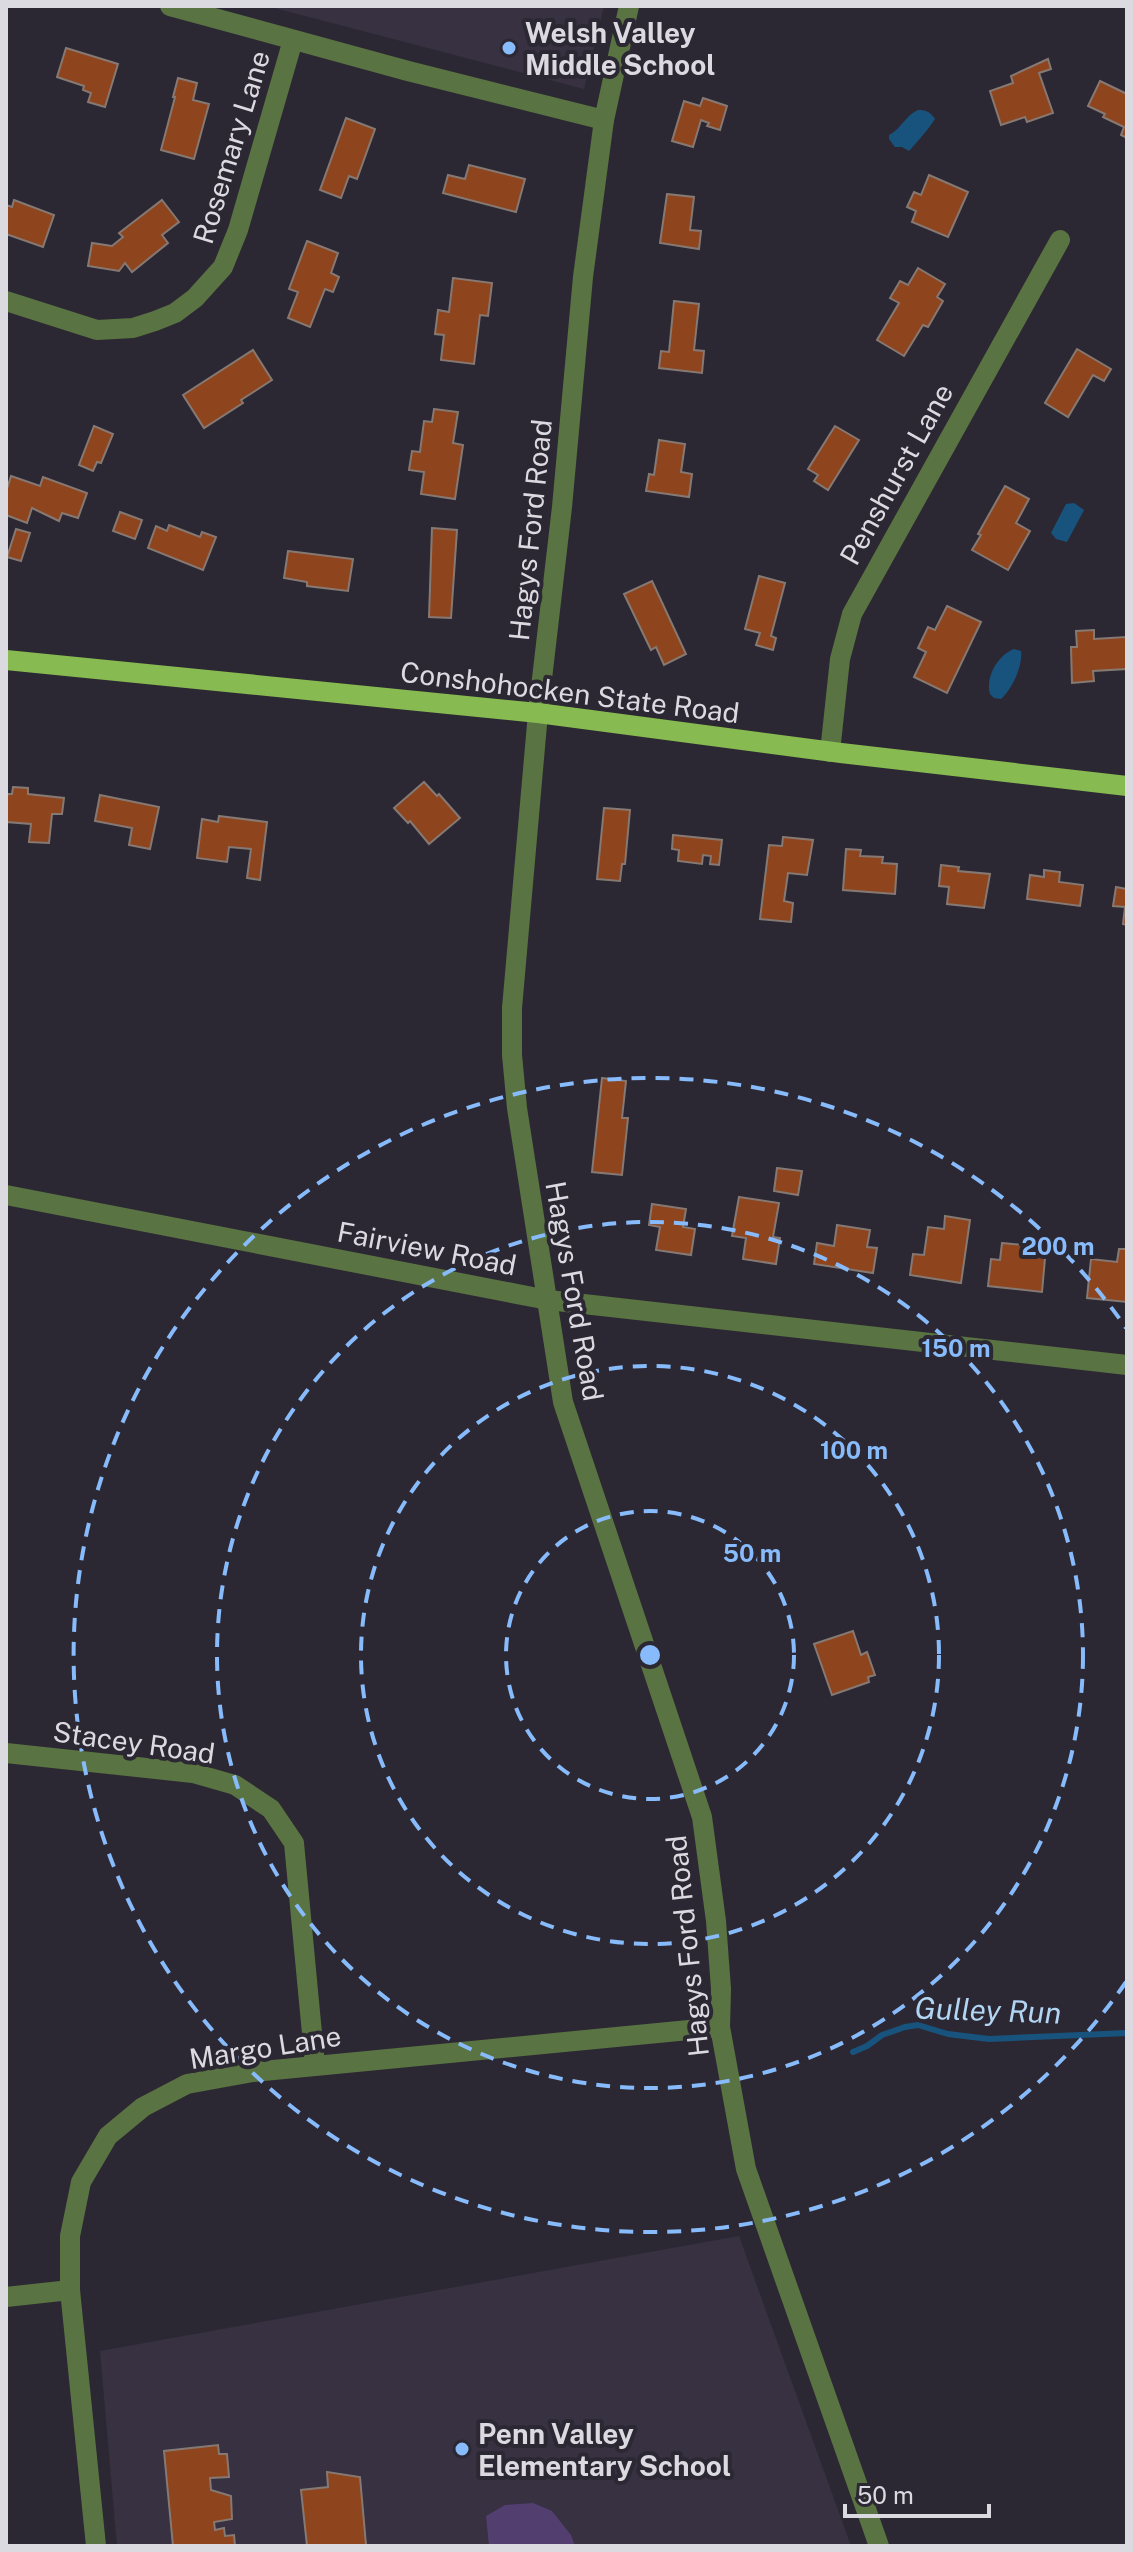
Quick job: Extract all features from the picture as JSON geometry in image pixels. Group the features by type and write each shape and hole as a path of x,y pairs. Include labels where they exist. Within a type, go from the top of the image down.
{"main road":[{"name":"Conshohocken State Road","path":"6,660 538,713 830,752 1127,786"}],"street":[{"path":"170,6 408,71 604,120"},
{"name":"Hagys Ford Road","path":"629,6 604,120 583,277 562,507 538,713 512,1008 512,1055 528,1185 563,1402 702,1817 716,1921 721,1989 720,2027 746,2169 879,2546"},
{"name":"Rosemary Lane","path":"6,301 97,330 133,328 155,321 175,313 195,298 223,267 229,253 293,40"},
{"name":"Penshurst Lane","path":"830,752 840,659 852,614 1060,240"},
{"name":"Fairview Road","path":"6,1195 548,1300 1127,1365"},
{"name":"Stacey Road","path":"6,1753 193,1773 235,1785 271,1809 294,1843 315,2065"},
{"name":"Margo Lane","path":"96,2546 70,2290 70,2236 81,2182 108,2136 143,2107 187,2084 253,2072 720,2027"},
{"path":"6,2297 70,2290"}],"shaded area":[{"name":"Welsh Valley Middle School","path":"267,6 604,6 584,89"},
{"name":"Penn Valley Elementary School","path":"739,2236 851,2546 117,2546 100,2351"},
{"path":"533,2503 552,2511 571,2535 575,2546 489,2546 486,2516 505,2505"}],"water":[{"path":"918,110 928,112 935,119 909,151 895,147 889,135"},
{"path":"1074,503 1084,510 1067,542 1056,539 1051,533 1066,504"},
{"path":"1014,649 1021,651 1016,677 1001,699 994,698 989,687 991,674 1003,656"}],"building":[{"path":"66,48 118,64 105,107 88,102 91,93 83,90 84,86 57,77"},
{"path":"1048,59 1051,69 1039,73 1053,113 1027,122 1025,117 1001,125 990,91 1013,83 1011,76"},
{"path":"178,78 197,83 193,100 209,104 194,159 161,150"},
{"path":"1100,81 1127,94 1127,138 1121,135 1124,127 1088,106"},
{"path":"703,98 727,106 720,130 707,126 709,123 701,120 693,147 672,141 684,101 700,106"},
{"path":"346,118 375,129 357,179 349,176 341,198 320,190"},
{"path":"469,165 525,179 516,212 443,193 448,175 465,179"},
{"path":"929,175 968,192 948,237 912,222 916,211 907,207 914,192 921,195"},
{"path":"667,194 694,197 690,230 701,231 699,249 660,243"},
{"path":"14,200 54,215 43,247 6,234 6,205 12,207"},
{"path":"162,200 179,222 162,235 168,243 132,272 125,263 119,271 88,266 92,243 112,246 123,237 119,233"},
{"path":"307,241 338,253 331,273 339,277 333,292 325,289 310,327 288,318 298,292 289,289"},
{"path":"918,268 945,284 937,297 943,301 928,327 923,325 904,356 877,340 899,303 890,298 900,281 908,285"},
{"path":"453,278 492,283 488,316 480,315 474,364 441,360 444,335 435,334 438,310 449,312"},
{"path":"674,301 699,304 694,350 704,351 702,373 659,368 661,351 669,352"},
{"path":"1077,349 1111,369 1104,381 1093,375 1068,417 1045,403"},
{"path":"253,350 272,380 204,428 183,395"},
{"path":"434,409 458,412 453,443 463,445 455,499 421,494 424,472 409,470 412,451 420,452 424,421 432,422"},
{"path":"94,426 113,434 101,463 97,462 93,471 79,465"},
{"path":"835,426 859,440 828,490 814,481 818,475 808,469"},
{"path":"659,440 685,444 681,472 692,474 689,497 646,491 649,474 654,475"},
{"path":"11,476 40,486 43,477 87,493 78,518 62,513 59,521 32,508 27,523 6,515 6,492"},
{"path":"1005,486 1029,499 1016,523 1030,531 1008,570 972,550"},
{"path":"120,512 142,520 135,539 113,531"},
{"path":"169,525 200,537 202,532 216,537 203,570 148,548 156,526 167,531"},
{"path":"432,528 457,530 451,618 429,617"},
{"path":"16,529 30,533 21,561 7,557"},
{"path":"288,551 353,559 348,591 307,586 307,582 284,578"},
{"path":"759,576 785,583 771,636 776,638 773,650 756,645 760,633 745,629"},
{"path":"652,581 686,654 664,665 656,647 651,650 624,594"},
{"path":"947,606 981,622 947,693 914,677 926,652 918,648 928,627 935,630"},
{"path":"1094,630 1094,639 1126,637 1127,669 1093,671 1094,681 1072,683 1071,647 1077,647 1076,631"},
{"path":"424,782 460,818 429,844 410,821 408,823 394,808"},
{"path":"13,787 28,788 28,794 64,798 62,814 52,814 49,843 29,842 31,824 6,822 6,794 12,794"},
{"path":"100,795 159,807 150,849 129,845 132,828 95,821"},
{"path":"604,808 630,810 625,864 622,864 620,881 597,879"},
{"path":"219,816 267,822 260,880 247,878 251,849 229,847 227,862 197,858 202,819 218,822"},
{"path":"673,835 722,840 719,865 710,864 711,856 703,855 702,864 678,861 679,850 672,849"},
{"path":"783,837 813,840 807,875 788,873 784,901 793,903 791,922 760,919 769,845 782,846"},
{"path":"846,849 861,850 860,856 883,857 882,863 897,864 895,894 843,890"},
{"path":"941,865 959,867 958,871 990,874 984,908 947,904 949,887 939,886"},
{"path":"1044,870 1060,872 1059,882 1083,885 1080,906 1027,899 1030,875 1044,877"},
{"path":"1116,887 1127,889 1127,925 1123,924 1125,907 1113,906"},
{"path":"602,1078 626,1081 622,1118 628,1118 622,1175 592,1172"},
{"path":"777,1168 802,1171 798,1195 774,1191"},
{"path":"739,1197 779,1203 773,1237 780,1238 776,1264 743,1259 746,1238 732,1236"},
{"path":"652,1204 686,1209 683,1227 695,1229 691,1255 656,1250 660,1227 649,1225"},
{"path":"945,1216 970,1220 961,1283 910,1275 913,1254 924,1255 928,1227 944,1229"},
{"path":"837,1225 870,1230 867,1247 877,1248 873,1273 814,1264 817,1243 834,1246"},
{"path":"1002,1243 1046,1247 1042,1292 988,1286 991,1259 1000,1260"},
{"path":"1119,1249 1127,1249 1127,1302 1087,1298 1091,1259 1117,1262"},
{"path":"853,1631 861,1655 867,1652 875,1675 868,1677 869,1682 832,1695 814,1644"},
{"path":"218,2445 219,2454 227,2454 229,2477 210,2478 211,2490 231,2496 232,2519 214,2522 215,2530 224,2528 225,2536 234,2535 235,2546 173,2546 164,2451"},
{"path":"327,2472 360,2477 366,2545 307,2546 301,2490 328,2487"}],"waterway":[{"name":"Gulley Run","path":"853,2052 882,2035 918,2025 948,2034 989,2039 1127,2033"}],"place":[{"name":"Welsh Valley Middle School","path":"509,48"},
{"name":"Penn Valley Elementary School","path":"462,2449"}]}
